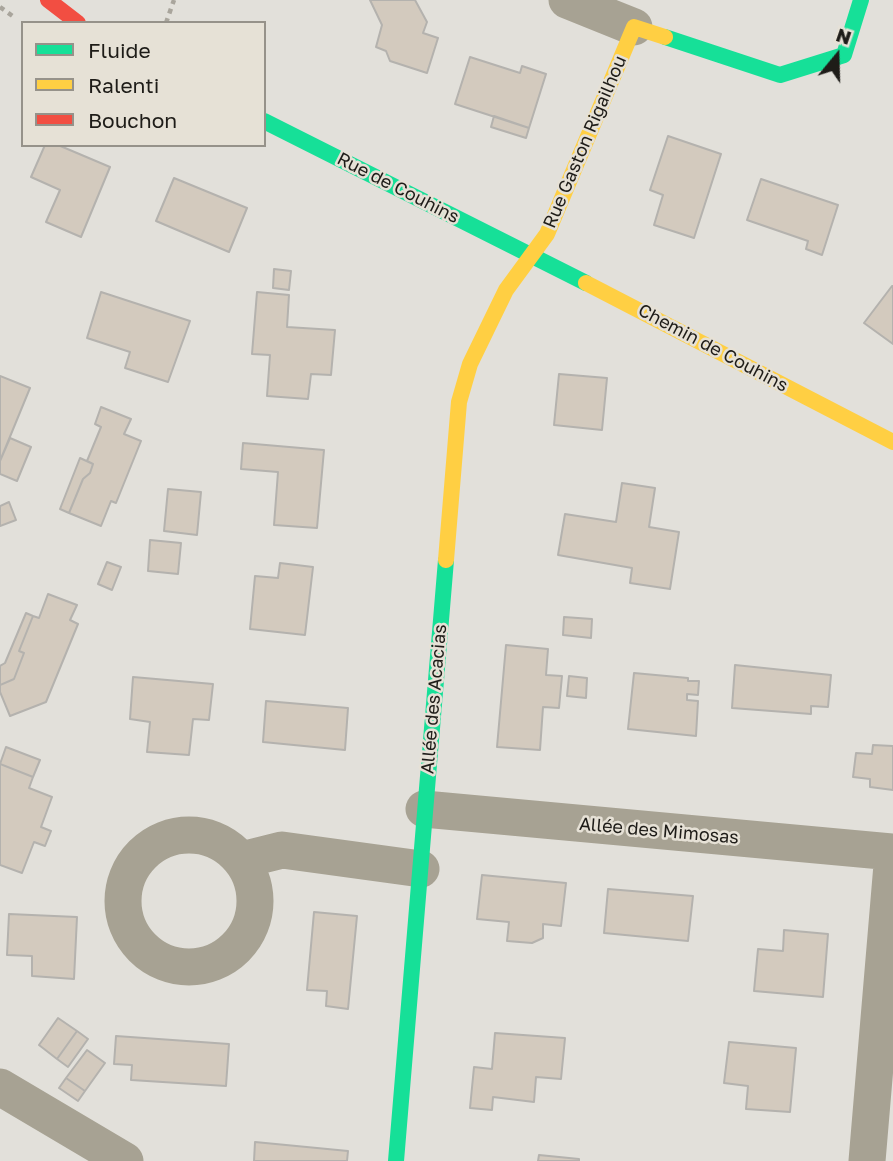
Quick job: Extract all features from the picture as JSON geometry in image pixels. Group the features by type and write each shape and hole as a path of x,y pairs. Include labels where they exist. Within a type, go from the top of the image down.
{"street":[{"path":"48,0 75,21"},
{"path":"567,0 634,27 780,75 844,55 861,0"},
{"name":"Rue Gaston Rigailhou","path":"533,255 547,234 634,27"},
{"name":"Rue de Couhins","path":"266,122 533,255"},
{"name":"Chemin de Couhins","path":"533,255 893,442"},
{"name":"Allée des Acacias","path":"396,1161 459,402 470,365 506,290 533,255"},
{"name":"Allée des Mimosas","path":"424,809 893,852 867,1161"},
{"path":"242,860 282,850 421,869"},
{"path":"0,1087 125,1161"}],"path":[{"path":"167,21 174,0"}],"building":[{"path":"370,0 415,0 427,22 423,33 438,38 427,73 390,61 386,51 376,47 382,25"},
{"path":"470,57 520,73 522,66 546,74 529,128 455,104"},
{"path":"494,116 529,128 526,138 491,127"},
{"path":"668,136 721,154 694,238 654,225 663,195 650,190"},
{"path":"44,147 63,147 110,167 81,237 46,222 60,190 31,177"},
{"path":"174,178 247,208 229,252 156,221"},
{"path":"761,179 838,205 822,255 806,249 808,241 747,220"},
{"path":"274,269 291,271 289,290 273,288"},
{"path":"893,286 893,344 864,323"},
{"path":"101,292 190,321 168,382 125,368 130,352 87,338"},
{"path":"257,292 289,295 287,327 335,330 331,375 311,374 308,399 267,396 270,355 252,354"},
{"path":"559,374 607,378 602,430 554,425"},
{"path":"0,376 30,388 0,461"},
{"path":"101,407 131,419 124,434 141,441 116,503 111,501 101,526 69,513 83,479 90,473 93,464 87,461 101,427 95,424"},
{"path":"10,438 31,447 17,481 0,474 0,461"},
{"path":"243,443 324,450 317,528 274,525 278,472 241,469"},
{"path":"80,458 93,464 90,473 83,479 69,513 60,509"},
{"path":"622,483 655,488 649,527 679,532 670,589 630,583 632,568 558,555 565,514 616,522"},
{"path":"168,489 201,492 197,535 164,531"},
{"path":"9,502 16,520 0,526 0,506"},
{"path":"150,540 181,543 178,574 148,571"},
{"path":"107,562 121,567 112,590 98,584"},
{"path":"280,563 313,567 305,635 250,629 255,576 278,578"},
{"path":"48,594 77,605 70,620 78,624 46,702 10,716 0,692 0,685 14,679 24,653 19,651 33,616 39,618"},
{"path":"26,613 33,616 19,651 24,653 14,679 0,685 0,666 5,663"},
{"path":"564,617 592,619 591,638 563,635"},
{"path":"506,645 548,649 546,675 562,676 559,708 543,707 540,750 497,747"},
{"path":"735,665 831,675 828,707 811,706 811,714 732,708"},
{"path":"634,673 699,681 698,695 687,694 687,700 698,701 696,736 628,729"},
{"path":"569,676 587,678 586,698 567,696"},
{"path":"133,677 213,684 209,720 193,719 189,755 147,752 150,722 130,719"},
{"path":"266,701 348,708 345,750 263,742"},
{"path":"873,745 893,746 893,790 870,787 870,779 853,777 856,753 872,754"},
{"path":"6,747 40,760 33,777 0,764"},
{"path":"0,764 33,777 29,788 52,797 41,827 51,831 45,846 34,842 22,873 0,865"},
{"path":"482,875 566,883 561,926 543,924 543,938 532,943 507,941 509,922 477,919"},
{"path":"608,889 693,896 688,941 604,933"},
{"path":"314,912 357,916 348,1009 326,1006 327,991 307,990"},
{"path":"9,914 77,917 74,979 32,976 32,956 7,955"},
{"path":"784,930 828,934 823,997 754,991 758,949 783,951"},
{"path":"58,1018 77,1031 57,1059 39,1045"},
{"path":"77,1031 88,1039 68,1067 57,1059"},
{"path":"495,1033 565,1038 561,1079 536,1077 534,1102 493,1097 492,1110 470,1108 474,1067 492,1069"},
{"path":"116,1036 229,1044 226,1086 131,1080 132,1065 114,1064"},
{"path":"729,1042 796,1048 790,1112 746,1109 748,1086 724,1083"},
{"path":"87,1050 105,1063 85,1091 66,1078"},
{"path":"66,1078 85,1091 78,1101 59,1088"},
{"path":"255,1142 348,1151 347,1161 254,1161"},
{"path":"539,1155 579,1159 579,1161 538,1161"}],"traffic: fast":[{"path":"665,37 780,75 844,55 861,0"},
{"path":"266,122 586,283"},
{"path":"396,1161 446,560"}],"traffic: slow":[{"path":"446,560 459,402 470,364 506,290 547,234 634,27 665,37"},
{"path":"586,283 893,442"}],"traffic: jam":[{"path":"48,0 75,21"}]}
